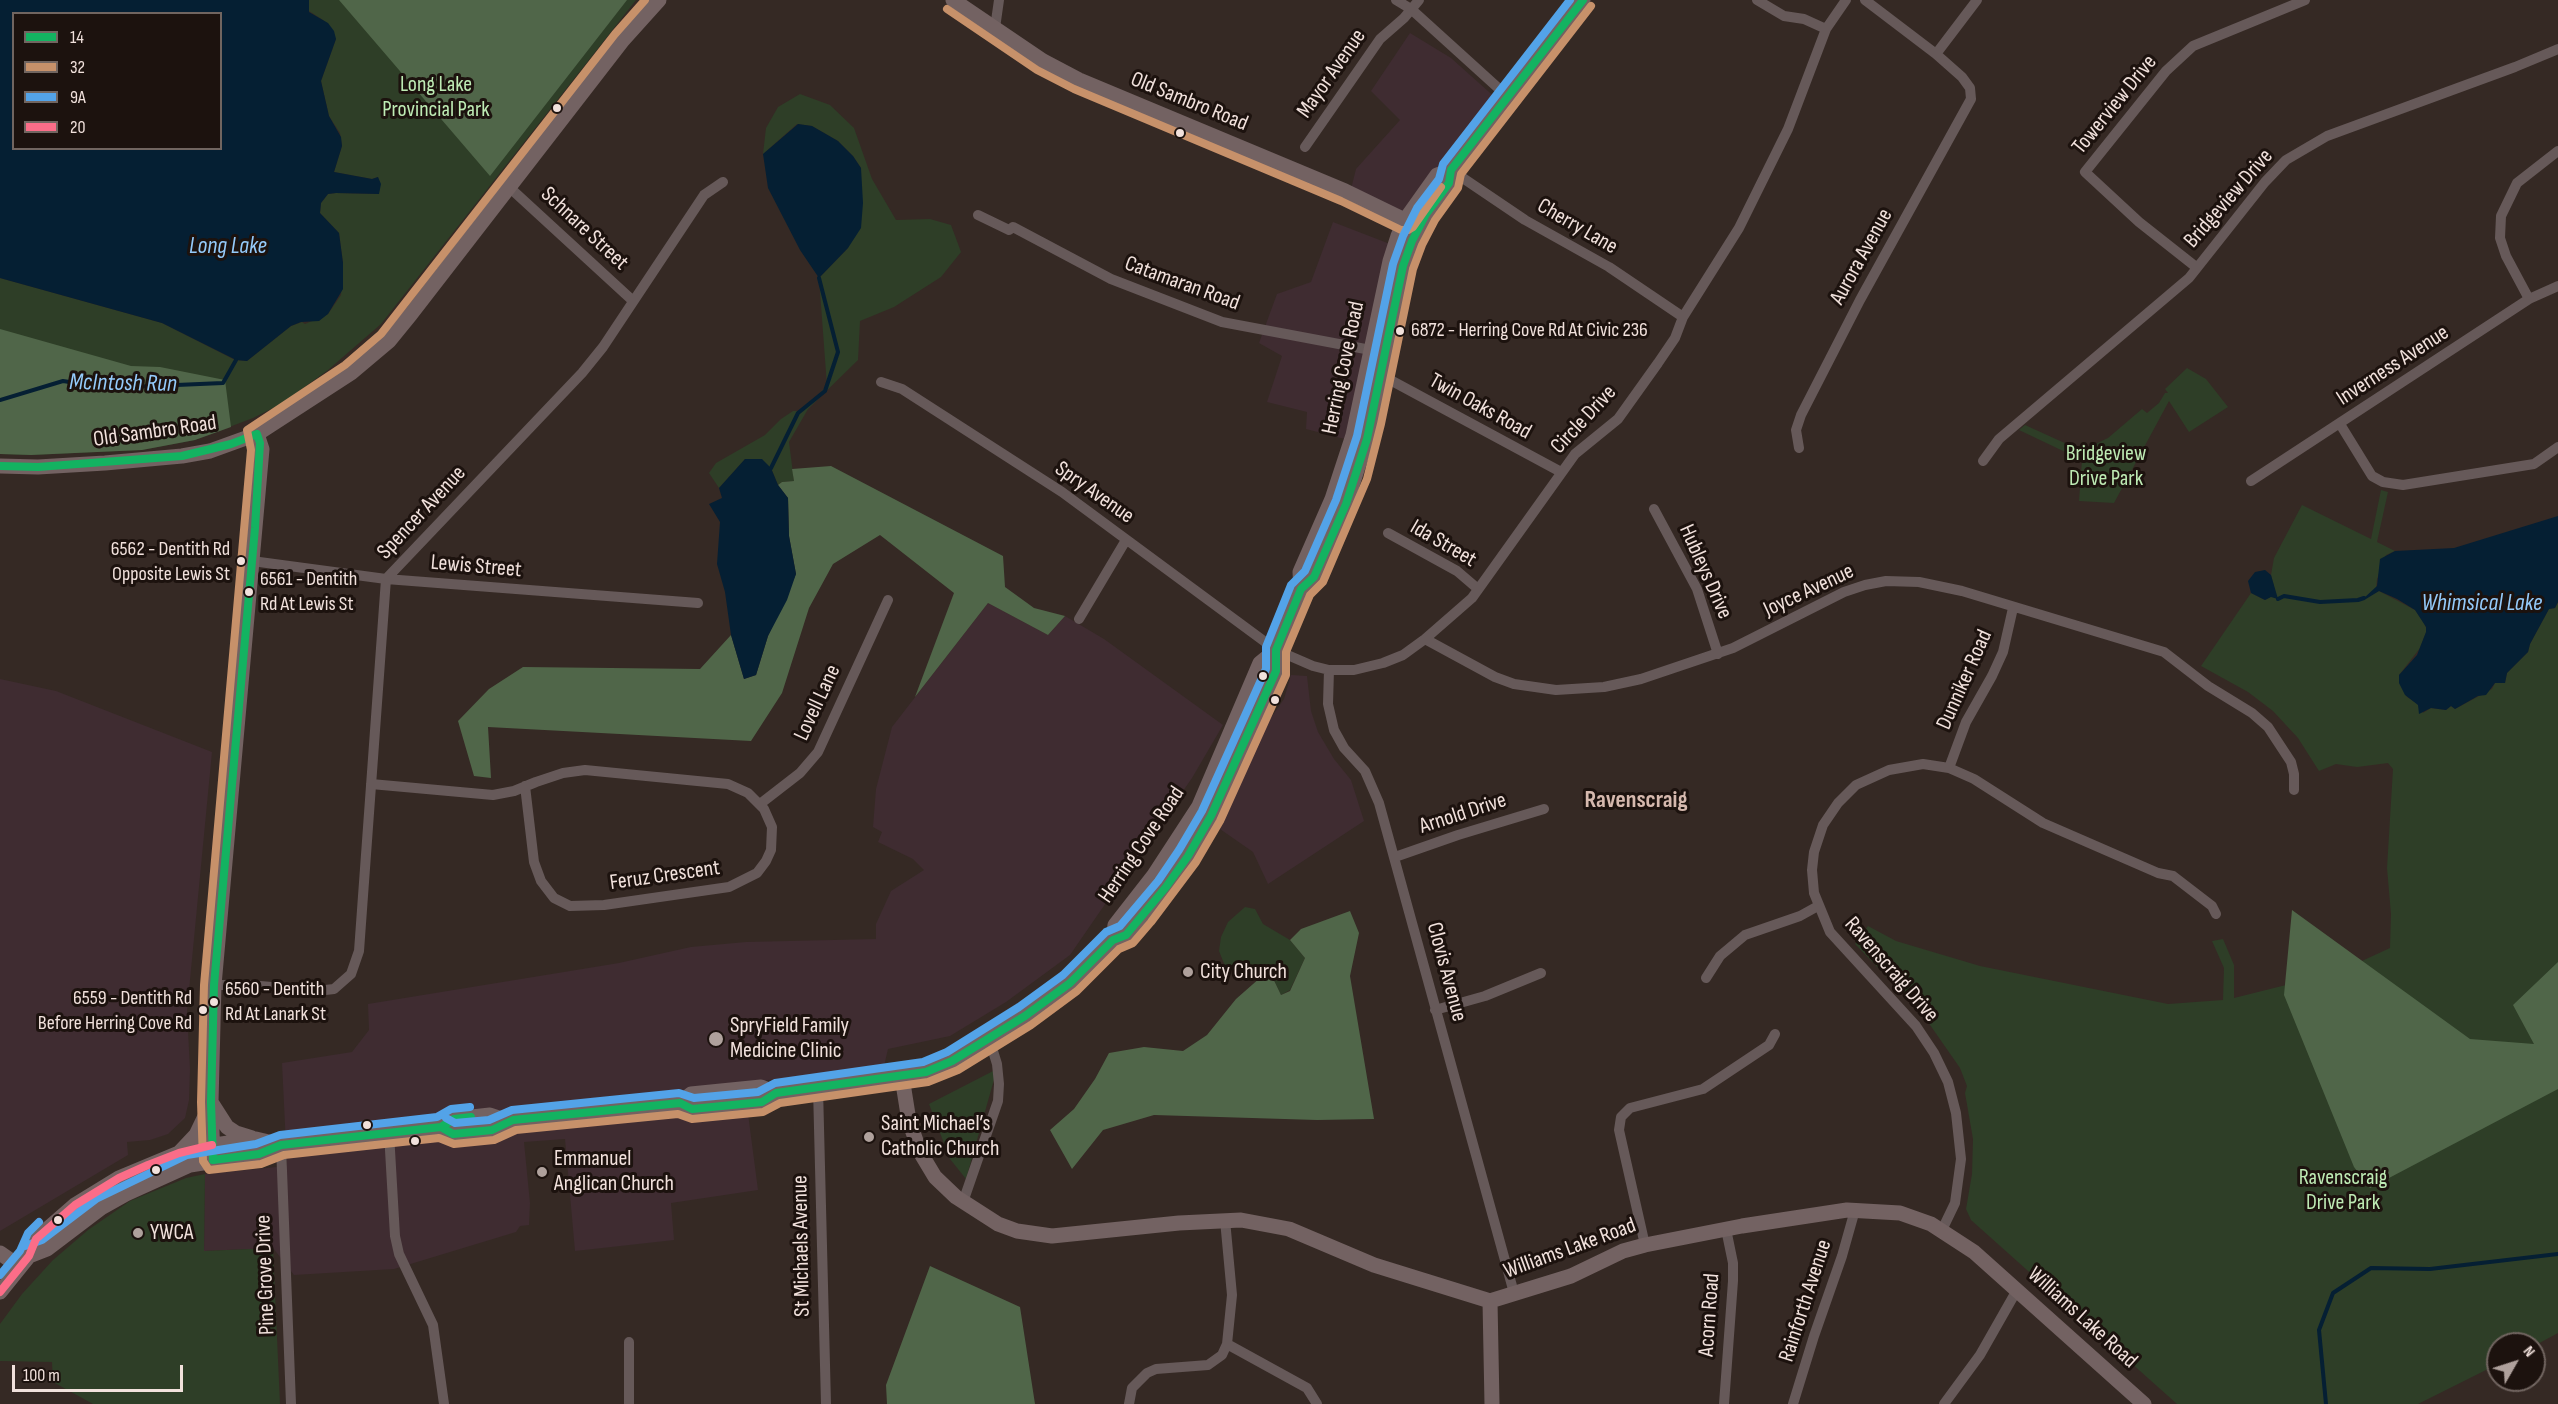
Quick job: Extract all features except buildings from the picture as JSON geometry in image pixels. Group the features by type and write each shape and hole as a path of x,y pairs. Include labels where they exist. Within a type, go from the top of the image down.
{"main road":[{"name":"Old Sambro Road","path":"0,466 38,467 182,456 220,447 257,434 351,373 389,341 623,40 659,0"},
{"name":"Old Sambro Road","path":"953,0 1043,61 1079,80 1345,191 1419,227"},
{"name":"Herring Cove Road","path":"1301,589 1300,572 1332,499 1403,267 1419,227 1449,183 1451,170 1583,0"},
{"name":"Herring Cove Road","path":"0,1292 25,1262 36,1239 75,1205 119,1178 179,1153 259,1154 281,1145 441,1128 454,1119 490,1115 507,1121 680,1103 692,1109 762,1102 776,1093 902,1077 926,1072 952,1061 1025,1016 1070,983 1113,940 1115,925 1154,875 1199,806 1260,663 1276,650 1301,589 1314,577 1356,475 1381,375 1378,351 1390,261 1405,220 1437,175 1451,170"},
{"path":"213,1153 211,1102 214,985 262,449 257,434"},
{"name":"Williams Lake Road","path":"902,1077 909,1122 920,1152 934,1177 963,1202 998,1224 1043,1236 1241,1220 1289,1229 1374,1265 1490,1301 1570,1276 1623,1251 1645,1245 1726,1229 1855,1210 1900,1213 1920,1219 1942,1230 1974,1252 2144,1404"},
{"path":"211,1102 227,1127 244,1137 256,1139"},
{"path":"179,1153 196,1135 211,1102"},
{"name":"Herring Cove Road","path":"25,1262 47,1249 101,1208 150,1181 213,1153 256,1139 281,1145"},
{"path":"0,1253 25,1262"},
{"path":"1490,1301 1492,1404"}],"street":[{"path":"995,28 999,0"},
{"path":"1396,0 1411,9 1507,96"},
{"name":"Mayor Avenue","path":"1305,147 1380,39 1419,0"},
{"path":"1757,0 1784,16 1804,19 1826,29"},
{"name":"Circle Drive","path":"1276,650 1313,666 1329,670 1354,670 1383,663 1403,655 1425,639 1472,598 1575,454 1617,418 1675,338 1683,317 1739,228 1765,177 1788,129 1826,29 1846,0"},
{"path":"1865,0 1936,54 1977,0"},
{"name":"Towerview Drive","path":"2196,267 2139,222 2085,172 2166,71 2193,46 2305,0"},
{"name":"Bridgeview Drive","path":"1983,461 1999,440 2188,278 2265,182 2286,160 2327,136 2558,49"},
{"name":"Aurora Avenue","path":"1799,448 1796,430 1801,415 1860,300 1971,99 1970,88 1962,77 1936,54"},
{"path":"2529,299 2506,256 2500,238 2501,216 2517,183 2558,151"},
{"name":"Cherry Lane","path":"1451,170 1525,220 1609,267 1683,317"},
{"name":"Spencer Avenue","path":"214,985 249,985 317,992 334,989 351,974 358,956 386,579 582,373 603,347 632,300 704,195 723,182"},
{"name":"Schnare Street","path":"509,187 632,300"},
{"name":"Catamaran Road","path":"978,215 1009,230 1013,227 1111,279 1222,322 1378,351"},
{"name":"Inverness Avenue","path":"2251,481 2529,299 2558,286"},
{"name":"Twin Oaks Road","path":"1381,375 1561,472"},
{"name":"Spry Avenue","path":"881,382 902,389 1062,492 1276,650"},
{"path":"2340,424 2372,476 2383,482 2403,485 2534,464 2558,447"},
{"name":"Hubleys Drive","path":"1654,509 1697,589 1718,654"},
{"name":"Ida Street","path":"1388,533 1418,552 1457,571 1478,589"},
{"path":"1079,619 1126,540"},
{"name":"Lewis Street","path":"252,561 386,579 698,603"},
{"name":"Joyce Avenue","path":"1425,639 1495,676 1524,686 1556,690 1604,687 1641,679 1718,654 1759,636 1844,592 1886,581 1919,582 1962,591 2164,652 2208,686 2252,713 2268,727 2291,762 2294,790"},
{"name":"Lovell Lane","path":"760,804 800,773 818,752 888,600"},
{"name":"Dunniker Road","path":"1949,768 1966,722 2003,652 2013,608"},
{"name":"Clovis Avenue","path":"1329,670 1328,704 1334,730 1344,748 1354,757 1372,785 1395,858 1514,1293"},
{"name":"Ravenscraig Drive","path":"1942,1230 1955,1203 1961,1159 1956,1113 1948,1082 1934,1053 1916,1026 1830,932 1818,906 1812,879 1814,852 1823,825 1847,793 1866,779 1900,767 1923,764 1949,768 1974,779 2043,824 2158,873 2173,876 2212,906 2216,914"},
{"path":"371,784 493,795 563,773 597,770 728,784 744,790 760,804"},
{"name":"Feruz Crescent","path":"525,786 534,862 541,881 554,898 574,907 604,905 738,884 760,869 771,850 773,837 771,823 760,804"},
{"name":"Arnold Drive","path":"1395,858 1458,835 1544,809"},
{"path":"1706,978 1720,956 1745,935 1800,916 1818,906"},
{"path":"1435,1010 1485,996 1541,973"},
{"path":"1645,1245 1619,1130 1621,1117 1630,1108 1703,1089 1769,1046 1775,1034"},
{"path":"963,1202 998,1101 997,1064 989,1038"},
{"name":"St Michaels Avenue","path":"818,1088 826,1404"},
{"path":"389,1133 395,1236 399,1254 433,1325 444,1404"},
{"name":"Pine Grove Drive","path":"281,1145 291,1404"},
{"name":"Rainforth Avenue","path":"1793,1404 1855,1210"},
{"path":"1129,1404 1132,1388 1147,1373 1156,1369 1208,1365 1219,1359 1227,1344 1232,1295 1225,1220"},
{"name":"Acorn Road","path":"1724,1404 1733,1281 1733,1263 1726,1229"},
{"path":"1944,1404 1974,1364 2017,1290"},
{"path":"629,1342 629,1404"},
{"path":"1227,1344 1307,1388 1317,1404"}],"shaded area":[{"path":"1410,33 1451,58 1498,100 1412,224 1349,197 1356,169 1400,120 1371,91"},
{"path":"1333,222 1390,244 1345,439 1306,429 1307,412 1267,402 1282,356 1259,343 1277,294 1311,282"},
{"path":"988,603 1048,635 1065,616 1104,639 1223,725 1192,778 1070,955 1006,1002 950,1036 888,1049 884,1066 744,1083 758,1190 671,1203 674,1240 575,1251 565,1139 524,1142 530,1203 529,1225 520,1226 516,1232 394,1269 294,1275 273,1248 204,1251 205,1174 287,1166 282,1063 352,1052 369,1030 368,1004 619,963 691,947 746,942 876,939 876,924 891,891 924,870 913,859 878,842 882,832 873,827 876,789 892,727"},
{"path":"1291,675 1307,676 1311,711 1318,732 1334,759 1351,780 1364,821 1268,884 1253,852 1220,829 1264,728 1284,699"},
{"path":"0,679 56,691 212,752 187,1011 190,1069 189,1100 185,1118 168,1134 150,1140 127,1142 128,1155 0,1231"}],"green space":[{"name":"Long Lake Provincial Park","path":"309,0 636,0 381,324 328,370 281,404 253,418 195,440 142,450 31,455 0,454 0,278 162,323 235,360 247,361 291,326 302,322 305,324 328,314 341,295 343,263 339,233 320,213 321,203 328,194 379,194 378,177 372,179 334,172 342,146 340,133 329,116 321,81 336,39 323,20 309,11"},
{"path":"339,0 627,0 490,176"},
{"path":"800,94 830,105 854,128 872,179 896,220 930,219 951,225 961,252 941,277 894,307 860,321 858,360 808,409 789,442 794,481 782,482 778,485 771,468 745,459 719,488 709,473 716,463 765,435 793,411 802,411 827,386 819,278 848,248 861,185 861,168 838,141 812,126 797,124 763,154 766,128 778,107"},
{"path":"0,329 131,366 160,367 225,380 231,427 195,440 142,450 31,455 0,454"},
{"name":"Bridgeview Drive Park","path":"2187,368 2206,379 2228,407 2189,432 2169,401 2114,503 2079,501 2082,460 2019,430 2025,425 2069,445 2087,448 2108,438 2142,409 2147,413 2159,403 2165,393 2168,393 2165,389"},
{"path":"831,466 1003,556 1005,587 1034,608 1065,616 1048,635 988,603 915,697 954,593 880,535 833,564 809,608 782,693 751,741 488,727 491,778 474,776 458,721 489,689 523,667 700,669 731,635 744,679 756,675 768,636 796,574 789,536 788,498 778,485 782,482 794,481 792,469"},
{"name":"Ravenscraig Drive Park","path":"2381,490 2388,492 2377,542 2395,551 2386,555 2376,588 2365,598 2379,591 2415,610 2423,621 2427,630 2420,648 2399,675 2407,697 2417,703 2423,713 2431,708 2446,710 2451,706 2455,709 2492,689 2495,683 2505,683 2507,673 2528,652 2549,609 2555,608 2558,602 2558,1333 2546,1340 2546,1332 2486,1332 2486,1370 2418,1404 2177,1404 1971,1220 1966,1209 1972,1174 1973,1139 1965,1093 1967,1086 1960,1068 1921,1012 1855,944 1868,926 1896,941 1980,966 2168,1004 2223,1000 2224,968 2212,941 2223,939 2234,965 2234,998 2338,972 2390,948 2391,914 2387,868 2393,769 2388,763 2357,767 2336,764 2319,771 2298,738 2273,711 2248,692 2201,666 2251,593 2265,600 2271,596 2277,599 2271,575 2274,558 2302,505 2371,539"},
{"path":"1245,907 1255,909 1263,924 1290,940 1305,958 1290,990 1281,995 1269,970 1253,976 1232,971 1225,966 1219,951 1221,937 1228,922"},
{"path":"2292,910 2470,1039 2534,1044 2513,1005 2558,962 2558,1089 2370,1188 2354,1167 2284,995"},
{"path":"1350,911 1359,933 1350,976 1374,1119 1317,1120 1154,1115 1103,1130 1072,1169 1050,1130 1074,1109 1095,1079 1109,1053 1144,1047 1183,1051 1207,1035 1236,999 1269,970 1281,995 1290,991 1305,958 1290,940 1301,929"},
{"path":"997,1069 966,1179 950,1159 929,1104"},
{"path":"205,1174 204,1251 273,1248 280,1404 93,1404 53,1382 52,1362 0,1361 0,1324 22,1294 53,1260 88,1230 130,1201 186,1178"},
{"path":"930,1266 1020,1307 1035,1404 887,1404 886,1385"}],"water":[{"name":"Long Lake","path":"0,0 309,0 309,12 328,23 334,31 336,39 321,81 329,116 341,137 342,146 334,172 372,179 378,177 381,184 379,194 328,194 321,203 320,213 339,233 343,263 343,289 328,314 319,321 301,322 291,326 247,361 236,360 162,323 0,278"},
{"path":"798,124 812,126 838,141 861,168 863,203 861,228 848,248 819,278 800,250 768,188 763,154"},
{"path":"745,459 762,459 771,468 778,485 788,498 789,536 796,574 787,600 768,636 756,675 744,679 731,635 725,592 717,564 720,522 709,504 722,498 719,488"},
{"name":"Whimsical Lake","path":"2558,516 2558,602 2555,608 2549,609 2528,652 2507,673 2505,683 2495,683 2486,695 2478,696 2455,709 2451,706 2446,710 2431,708 2419,714 2418,705 2405,695 2399,683 2399,675 2417,655 2426,627 2415,610 2397,599 2379,591 2364,598 2377,586 2380,559 2395,551 2454,548"},
{"path":"2265,570 2271,575 2278,599 2271,597 2265,600 2251,593 2248,581 2255,572"}],"waterway":[{"path":"771,468 798,413 825,391 838,352 819,278"},
{"name":"McIntosh Run","path":"0,400 63,381 107,388 223,383 236,360"},
{"path":"2278,599 2284,596 2320,602 2364,598"},
{"path":"2326,1404 2319,1330 2333,1293 2371,1268 2430,1269 2558,1254"}],"transit line":[{"name":"32","path":"645,0 615,34 381,334 345,365 247,430 251,450 204,985 201,1102 203,1161 209,1170 261,1164 284,1155 439,1138 454,1144 494,1140 516,1130 678,1114 692,1119 763,1112 780,1103 928,1082 958,1070 1031,1025 1077,991 1119,949 1133,943 1151,922 1196,862 1220,821 1286,675 1286,652 1310,595 1323,582 1367,479 1381,424 1413,269 1422,245 1435,220 1458,188 1461,174 1591,6"},
{"name":"9A","path":"446,1118 455,1123 489,1120 512,1110 679,1093 694,1098 758,1092 775,1083 923,1062 947,1052 1019,1007 1063,975 1106,932 1120,926 1158,881 1202,811 1266,669 1266,647 1291,585 1305,571 1336,500 1357,436 1393,264 1403,236 1417,208 1439,179 1443,164 1570,0"},
{"name":"14","path":"441,1127 453,1134 492,1130 513,1120 680,1103 692,1109 762,1102 776,1093 926,1072 952,1061 1025,1016 1070,983 1113,940 1126,935 1166,887 1188,856 1211,816 1276,671 1276,650 1301,589 1314,577 1346,504 1367,439 1403,266 1412,241 1426,214 1449,183 1451,170 1583,0"},
{"name":"32","path":"947,9 1037,70 1074,89 1341,201 1401,230 1413,227 1441,187"},
{"name":"14","path":"0,466 38,467 182,456 231,444 257,434 260,443 255,528 214,985 211,1102 213,1160 259,1154 281,1145 441,1127 454,1119 471,1117"},
{"name":"9A","path":"25,1246 42,1240 96,1199 187,1155 256,1144 280,1135 437,1117 451,1109 470,1107"},
{"name":"20","path":"0,1292 29,1256 36,1239 75,1205 119,1178 148,1165 179,1153 212,1145"},
{"name":"9A","path":"0,1275 20,1251 28,1233 39,1222"}],"place":[{"name":"6872 - Herring Cove Rd At Civic 236","path":"1400,331"},
{"name":"6562 - Dentith Rd Opposite Lewis St","path":"241,561"},
{"name":"6561 - Dentith Rd At Lewis St","path":"249,592"},
{"name":"City Church","path":"1188,972"},
{"name":"6560 - Dentith Rd At Lanark St","path":"214,1002"},
{"name":"6559 - Dentith Rd Before Herring Cove Rd","path":"203,1010"},
{"name":"SpryField Family Medicine Clinic","path":"716,1039"},
{"name":"Saint Michael’s Catholic Church","path":"869,1137"},
{"name":"Emmanuel Anglican Church","path":"542,1172"},
{"name":"YWCA","path":"138,1233"}],"district":[{"name":"Ravenscraig","path":"1636,801"}]}
